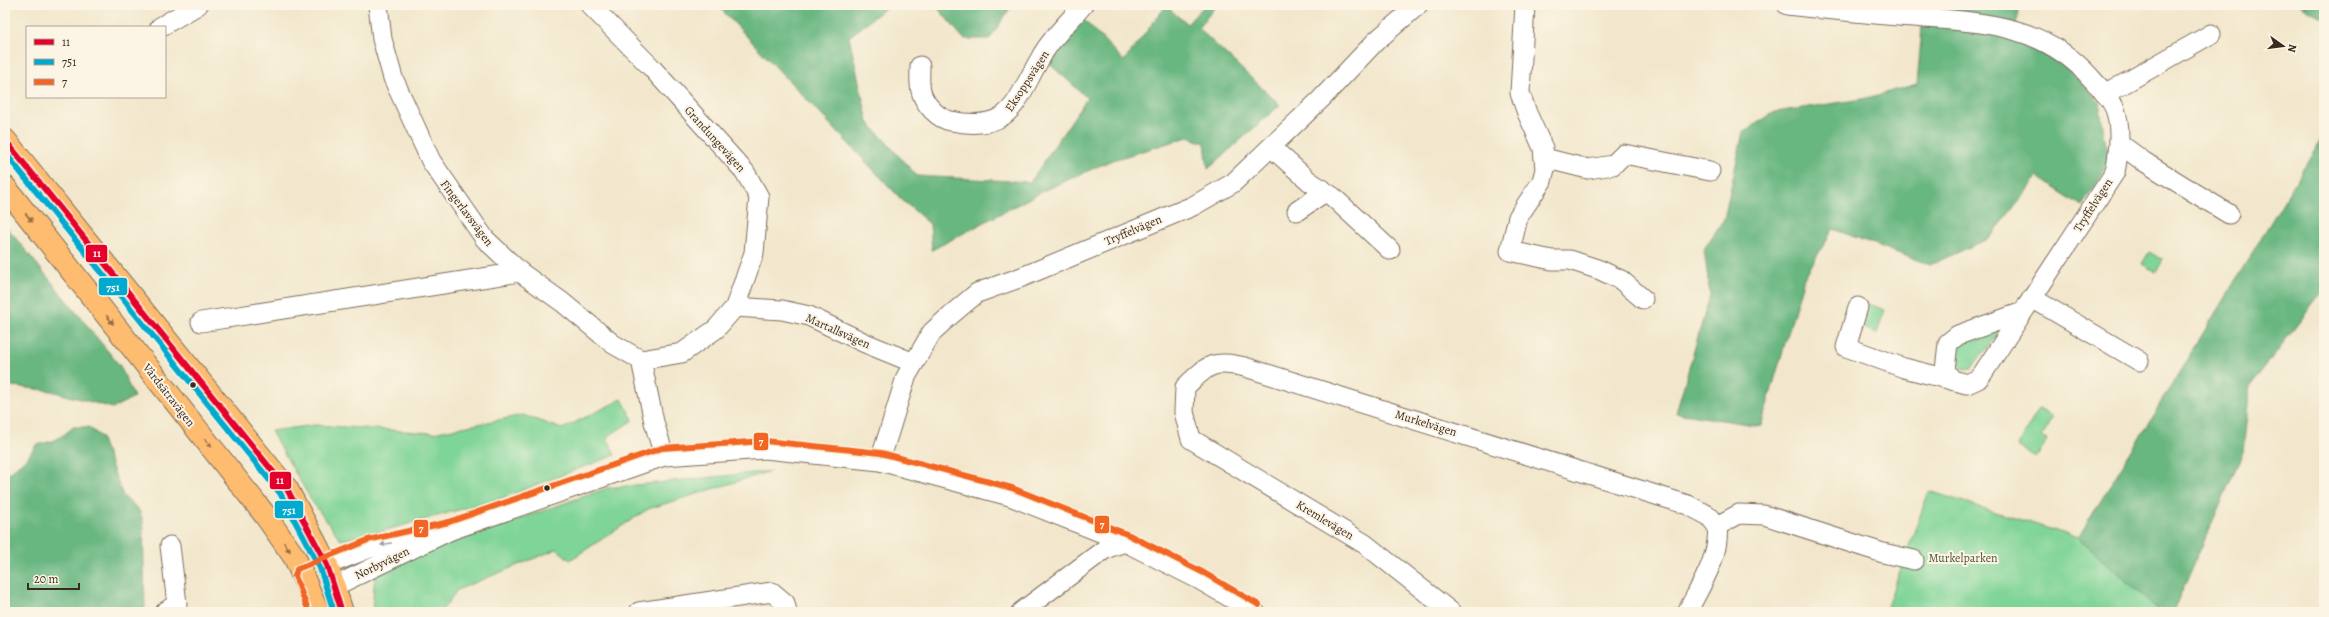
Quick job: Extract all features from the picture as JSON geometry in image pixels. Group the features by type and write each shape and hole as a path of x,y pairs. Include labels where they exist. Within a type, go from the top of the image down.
{"main road":[{"path":"5,140 287,489 327,565 335,586 342,612"},
{"name":"Vårdsätravägen","path":"5,187 265,515 295,558 303,574 314,604"},
{"path":"303,574 327,565"},
{"path":"314,604 335,586"}],"street":[{"path":"162,26 198,5"},
{"name":"Fingerlavsvägen","path":"378,5 382,39 393,78 431,161 485,239 520,272 562,302 613,344 641,360"},
{"name":"Grandungevägen","path":"590,5 651,67 745,172 759,197 754,253 735,307 716,328 682,353 641,360"},
{"name":"Eksoppsvägen","path":"920,66 921,91 932,110 942,120 974,124 987,123 1001,119 1028,83 1041,56 1083,5"},
{"name":"Tryffelvägen","path":"880,461 906,377 914,363 932,332 977,293 1022,277 1193,206 1240,178 1321,99 1376,41 1418,5"},
{"path":"1525,5 1520,93 1527,113 1543,148 1545,169 1542,181 1518,217 1510,251 1552,260 1570,260 1600,270 1621,280 1644,299"},
{"name":"Tryffelvägen","path":"1787,5 1901,10 1941,21 2010,28 2054,45 2079,64 2104,93 2115,109 2120,144 2115,172 1978,379 1967,384 1904,368 1846,347 1858,307"},
{"path":"2104,93 2120,86 2212,34"},
{"path":"2120,144 2143,161 2229,214"},
{"path":"1271,147 1309,181 1325,192 1390,250"},
{"path":"1544,158 1588,169 1613,166 1624,154 1710,171"},
{"path":"1297,211 1325,192"},
{"path":"201,322 520,272"},
{"path":"1952,380 1945,370 1948,343 1958,335 2027,305 2139,361"},
{"name":"Martallsvägen","path":"735,307 782,310 809,316 865,343 914,363"},
{"path":"641,360 654,422 664,456"},
{"name":"Murkelvägen","path":"1191,439 1184,412 1185,387 1205,367 1223,362 1275,375 1688,505 1709,516 1718,526"},
{"name":"Kremlevägen","path":"1191,439 1365,544 1451,612"},
{"name":"Norbyvägen","path":"335,586 451,530 664,456 765,449 880,461 1010,496 1125,542 1200,580 1255,612"},
{"path":"1682,611 1713,559 1719,535 1718,526 1739,514 1764,515 1883,553 1914,560"},
{"name":"Norbyvägen","path":"327,565 370,548 451,530"},
{"path":"1021,612 1105,549 1125,542"},
{"path":"165,612 177,604 170,546"},
{"path":"639,612 772,592 785,602 787,612"}],"green space":[{"path":"717,5 889,5 849,37 868,122 917,176 1030,182 1087,98 1041,56 1077,13 1124,61 1166,6 1187,24 1205,5 1217,5 1198,28 1280,105 1208,169 1205,143 1188,137 1110,161 1045,190 932,250 930,224 902,200"},
{"path":"935,5 1012,5 990,39 964,39"},
{"path":"1924,5 2020,5 2013,40 2064,64 2099,102 2109,164 2082,206 2037,177 1990,238 1930,265 1833,229 1804,278 1761,426 1676,413 1710,295 1704,249 1724,219 1743,132 1775,112 1863,99 1917,84"},
{"path":"2300,5 2324,5 2324,19"},
{"path":"2324,135 2324,290 2250,386 2243,452 2173,612 2161,612 2078,538"},
{"path":"5,225 120,366 134,397 113,408 51,391 5,385"},
{"path":"2149,252 2163,260 2156,272 2142,264"},
{"path":"1868,304 1885,310 1877,333 1861,327"},
{"path":"1997,329 1999,333 1972,368 1963,369 1954,362 1956,346"},
{"path":"622,399 633,420 607,437 615,455 502,498 379,532 341,540 313,503 271,431 315,425 433,433 523,415 562,429"},
{"path":"2039,409 2053,417 2041,437 2047,440 2036,457 2017,446"},
{"path":"73,427 89,427 101,437 123,496 139,510 143,521 145,612 5,612 5,476 27,458 36,445 56,439"},
{"path":"771,471 648,509 570,560 557,549 457,590 441,612 372,612 375,575 382,568 607,488"},
{"name":"Murkelparken","path":"1929,491 2078,538 2161,612 1885,612"}],"transit line":[{"name":"11","path":"5,140 287,489 327,565 342,612"},
{"name":"751","path":"5,153 280,493 320,568 334,612"},
{"name":"7","path":"309,612 295,576 297,569 368,540 449,522 662,448 765,441 881,453 1012,488 1129,535 1204,573 1259,605"}]}
